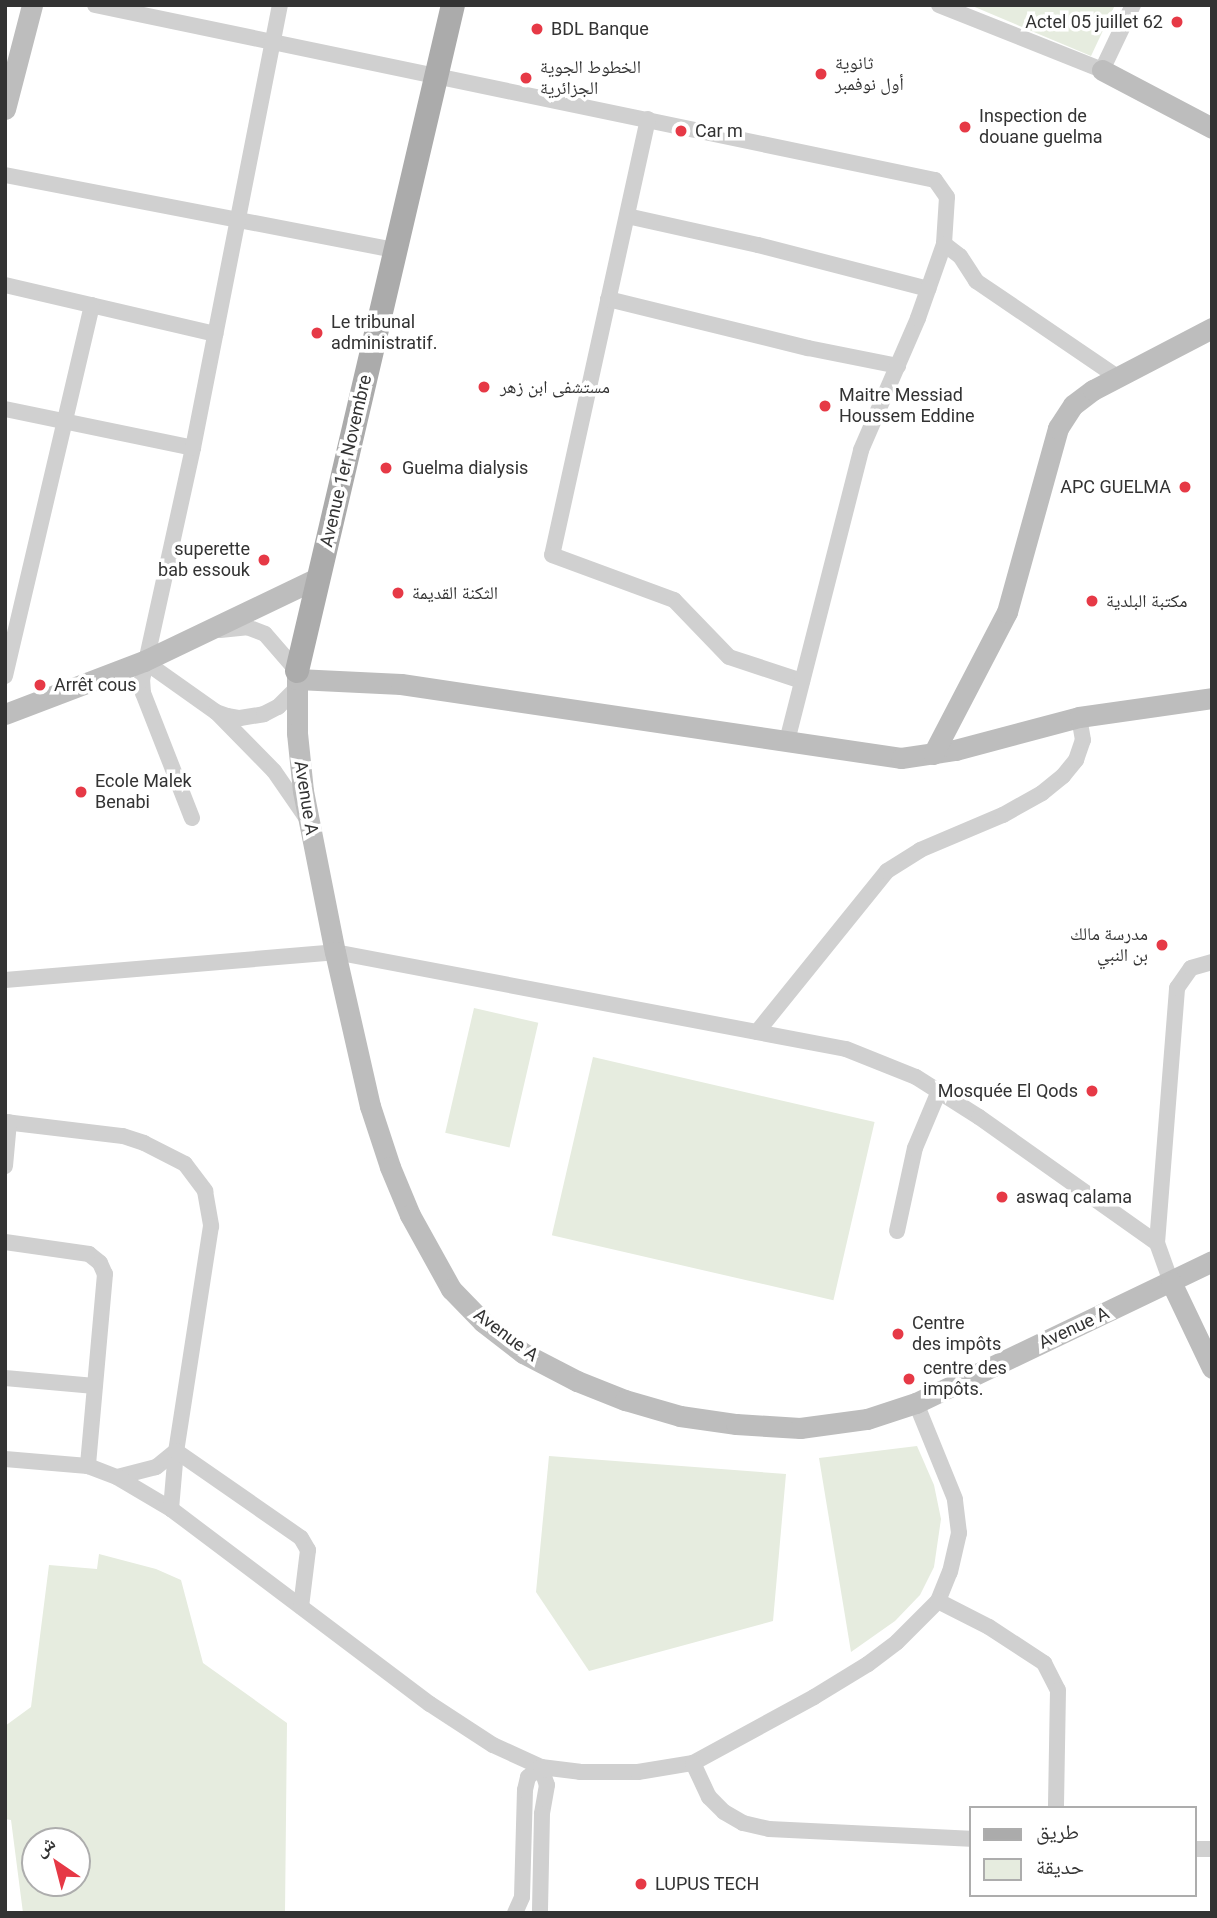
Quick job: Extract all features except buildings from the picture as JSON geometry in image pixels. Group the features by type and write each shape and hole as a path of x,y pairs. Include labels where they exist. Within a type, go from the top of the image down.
{"main road":[{"path":"5,109 32,5"},
{"name":"Avenue 1er Novembre","path":"297,679 395,250 439,75 453,5"},
{"path":"1102,70 1212,128"},
{"path":"933,754 1007,612 1058,428 1073,405 1117,377 1212,328"},
{"path":"5,715 208,633 319,577"},
{"path":"297,679 401,684 901,758 933,754 1079,717 1212,698"},
{"name":"Avenue A","path":"297,679 297,733 303,791 335,952 370,1106 390,1167 430,1255 451,1289 483,1322 523,1353 578,1381 625,1400 680,1416 736,1424 800,1428 867,1419 916,1404 1212,1261"},
{"path":"1171,1282 1212,1368"}],"street":[{"path":"95,5 174,13 273,41 935,180 947,197 944,244 898,366 861,450 787,741"},
{"path":"191,818 143,693 144,661 193,448 280,5"},
{"path":"939,5 1102,70 1133,5"},
{"path":"648,119 552,555 674,600 729,657 802,681"},
{"path":"5,175 236,222 395,250"},
{"path":"627,216 758,245 928,289"},
{"path":"944,244 960,256 976,281 1117,377"},
{"path":"5,285 215,334"},
{"path":"608,299 808,348 898,366"},
{"path":"5,676 92,306"},
{"path":"5,409 193,448"},
{"path":"208,633 247,627 265,634 297,679 278,707 264,714 240,718 216,712"},
{"path":"144,661 216,712 274,771 310,824"},
{"path":"757,1032 887,871 920,849 1003,815 1063,776 1076,760 1083,740 1079,717"},
{"path":"5,980 335,952 846,1049 888,1063 939,1091 1157,1243"},
{"path":"1171,1282 1157,1243 1177,988 1191,968 1212,962"},
{"path":"897,1231 915,1148 939,1091"},
{"path":"5,1166 7,1122 122,1136 144,1143 185,1164 205,1191 211,1226 176,1451 172,1509"},
{"path":"5,1242 89,1254 100,1263 105,1274 88,1466"},
{"path":"5,1378 96,1386"},
{"path":"5,1459 88,1466 117,1477 172,1509 452,1720 493,1745 541,1767 580,1773 638,1773 693,1763 868,1664 897,1642 938,1601 950,1572 959,1533 955,1499 916,1404"},
{"path":"117,1477 156,1467 176,1451"},
{"path":"176,1451 301,1538 308,1550 301,1607"},
{"path":"938,1601 981,1622 1044,1664 1058,1690 1056,1806"},
{"path":"493,1745 518,1773 525,1790"},
{"path":"693,1763 709,1797 724,1812 743,1822 769,1829 968,1839"},
{"path":"515,1913 522,1897 525,1790 528,1777 541,1767"},
{"path":"540,1913 542,1814 548,1785 541,1767"},
{"path":"546,1794 563,1779 580,1773"}],"green space":[{"path":"970,5 1115,5 1091,56"},
{"path":"474,1008 538,1023 510,1148 445,1133"},
{"path":"593,1057 875,1122 833,1300 552,1235"},
{"path":"917,1446 934,1485 941,1519 934,1567 920,1595 895,1621 851,1652 819,1458"},
{"path":"549,1456 786,1474 773,1621 589,1671 536,1592"},
{"path":"99,1554 156,1569 181,1580 203,1663 287,1723 285,1913 23,1913 11,1820 5,1819 5,1726 31,1707 49,1565 97,1569"}],"place":[{"name":"Actel 05 juillet 62","path":"1177,22"},
{"name":"BDL Banque","path":"537,29"},
{"name":"ثانوية أول نوفمبر","path":"821,74"},
{"name":"الخطوط الجوية الجزائرية","path":"526,78"},
{"name":"Inspection de douane guelma","path":"965,127"},
{"name":"Car m","path":"681,131"},
{"name":"Le tribunal administratif.","path":"317,333"},
{"name":"مستشفى ابن زهر","path":"484,387"},
{"name":"Maitre Messiad Houssem Eddine","path":"825,406"},
{"name":"Guelma dialysis","path":"386,468"},
{"name":"APC GUELMA","path":"1185,487"},
{"name":"superette bab essouk","path":"264,560"},
{"name":"الثكنة القديمة","path":"398,593"},
{"name":"مكتبة البلدية","path":"1092,601"},
{"name":"Arrêt cous","path":"40,685"},
{"name":"Ecole Malek Benabi","path":"81,792"},
{"name":"مدرسة مالك بن النبي","path":"1162,945"},
{"name":"Mosquée El Qods","path":"1092,1091"},
{"name":"aswaq calama","path":"1002,1197"},
{"name":"Centre des impôts","path":"898,1334"},
{"name":"centre des impôts.","path":"909,1379"},
{"name":"LUPUS TECH","path":"641,1884"}]}
